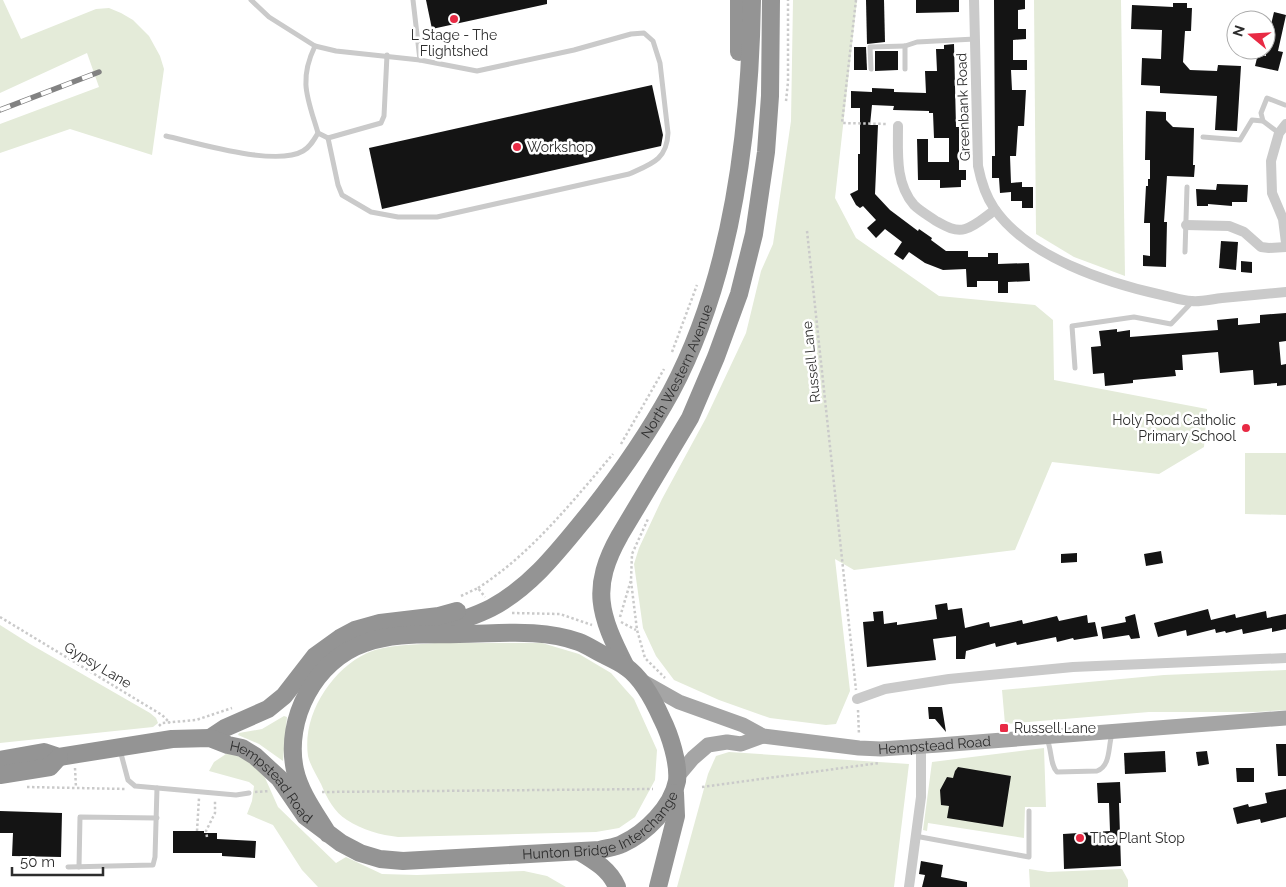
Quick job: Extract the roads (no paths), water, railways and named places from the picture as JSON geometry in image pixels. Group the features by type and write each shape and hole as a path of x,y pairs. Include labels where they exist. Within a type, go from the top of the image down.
{"highway":[{"path":"737,175 736,114 739,0"},
{"name":"North Western Avenue","path":"418,635 470,618 493,607 513,594 535,575 559,550 598,501 648,430 671,392 692,346 717,275 731,216 747,114 752,0"},
{"name":"North Western Avenue","path":"626,667 614,642 604,613 600,592 603,572 620,535 690,418 716,357 739,294 754,234 766,152 770,96 771,0"},
{"path":"234,728 268,709 284,696 315,656 356,630 380,623 439,616 465,609 486,599 514,580 568,526 598,501"},
{"name":"Hunton Bridge Interchange","path":"536,633 557,636 580,642 626,667 639,680 658,709 669,732 676,785 659,813 643,832 621,845 580,852 403,861 360,853 328,834 300,786 295,771 292,752 294,728 300,709 317,678 330,664 348,651 364,643 382,638 418,635 536,633"},
{"name":"Hempstead Road","path":"210,738 234,728 260,723 295,699 317,678"},
{"name":"Hempstead Road","path":"0,760 44,752 59,757 119,748 171,731 210,738 242,748 261,760 279,778 306,816 328,834"},
{"name":"Hempstead Road","path":"0,775 50,767 59,757"},
{"path":"658,887 676,816 676,785"},
{"path":"580,852 605,869 617,887"}],"main road":[{"name":"Hempstead Road","path":"639,680 679,702 743,725 763,736 859,748 881,748 1286,718"},
{"name":"Hempstead Road","path":"676,785 693,758 708,745 727,742 741,744 763,736"}],"street":[{"name":"Greenbank Road","path":"974,0 978,166 985,192 995,210 1010,228 1029,242 1067,264 1131,288 1192,301 1286,292"},
{"path":"1286,124 1279,133 1271,160 1272,193 1283,210 1286,243"},
{"path":"898,126 899,171 904,189 916,206 941,224 958,230 971,227 995,210"},
{"path":"1186,225 1230,226 1244,232 1261,247 1286,247"},
{"path":"857,700 885,689 949,679 1073,667 1286,658"},
{"path":"909,887 921,797 921,745"}],"lane":[{"path":"251,0 269,17 316,46 336,51 420,60 477,71 574,50 632,34 644,33 653,41 660,63 668,143 664,153 656,161 629,174 437,216 398,217 371,212 342,195 328,138"},
{"path":"413,0 420,60"},
{"path":"871,69 870,47 905,46 918,42 975,40"},
{"path":"316,46 307,62 305,87 318,134"},
{"path":"905,46 905,69"},
{"path":"318,134 328,138 381,123 384,116 387,56"},
{"path":"1263,121 1261,113 1267,98 1285,105"},
{"path":"1202,137 1240,140 1252,120 1263,121 1279,133"},
{"path":"166,136 262,156 282,156 302,152 318,134"},
{"path":"1185,252 1188,187"},
{"path":"1075,368 1072,326 1134,318 1172,324 1192,301"},
{"path":"1046,736 1051,747 1054,770 1057,772 1098,771 1103,769 1107,762 1110,741 1114,730"},
{"path":"119,748 128,780 135,786 236,795 249,792"},
{"path":"68,867 153,866 157,818 157,788"},
{"path":"915,836 1029,857 1029,811"},
{"path":"79,867 80,817 157,818"}],"railway":[{"path":"0,110 99,72"}],"place":[{"name":"L Stage - The Flightshed","path":"454,19"},
{"name":"Workshop","path":"517,147"},
{"name":"Holy Rood Catholic Primary School","path":"1246,428"},
{"name":"Russell Lane","path":"1004,728"},
{"name":"The Plant Stop","path":"1080,838"}]}
